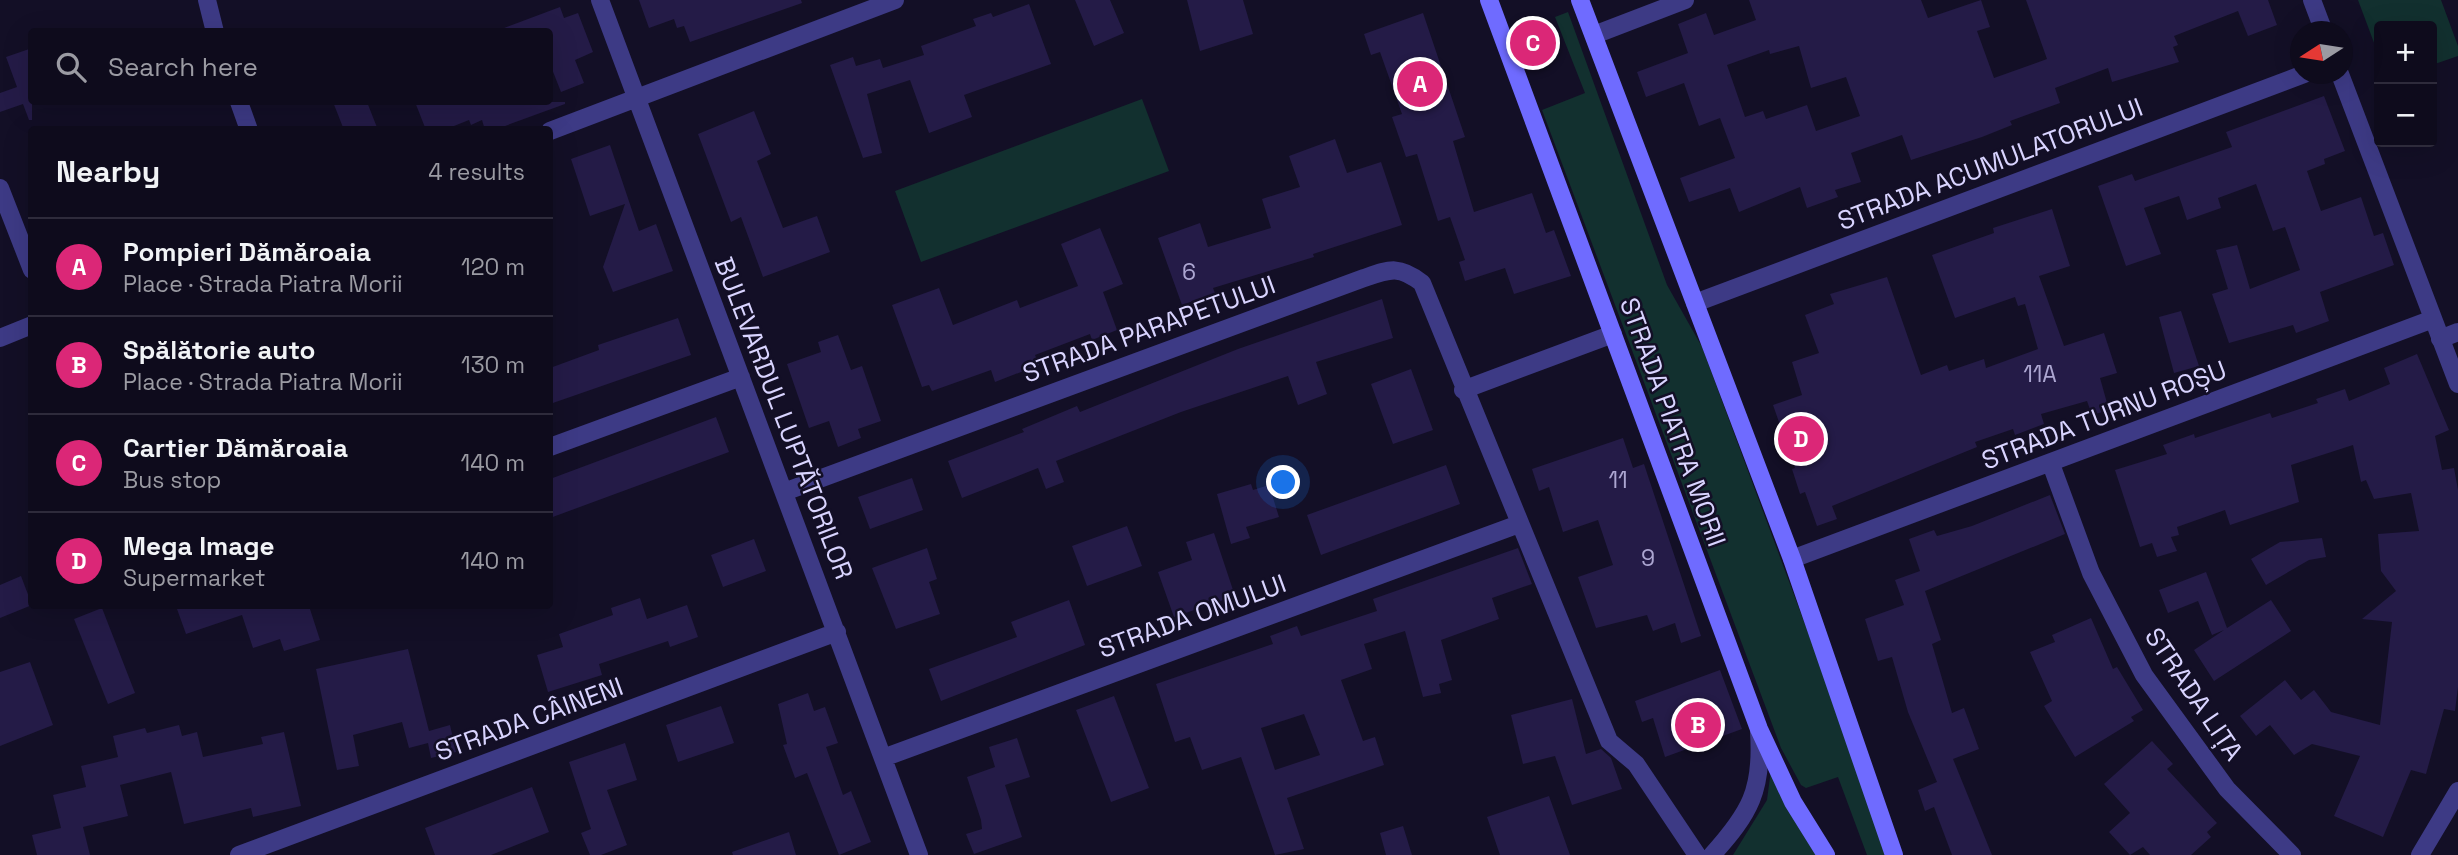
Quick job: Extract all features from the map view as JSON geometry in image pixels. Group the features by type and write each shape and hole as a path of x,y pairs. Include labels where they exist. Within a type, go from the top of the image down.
{"street":[{"path":"206,0 214,28"},
{"name":"BULEVARDUL LUPTĂTORILOR","path":"600,0 919,855"},
{"name":"STRADA PIATRA MORII","path":"1489,0 1759,729 1793,802 1826,855"},
{"path":"1580,0 1792,559 1894,855"},
{"path":"1594,35 1685,0"},
{"path":"2312,0 2320,21"},
{"path":"553,130 883,2"},
{"name":"STRADA ACUMULATORULUI","path":"1695,303 2290,79"},
{"path":"2344,84 2458,384"},
{"path":"240,105 248,126"},
{"path":"0,188 28,260"},
{"name":"STRADA PARAPETULUI","path":"784,492 1389,269 1408,271 1422,283 1463,390 1609,741 1636,764 1697,855"},
{"name":"STRADA TURNU ROȘU","path":"1792,559 2433,319"},
{"path":"0,338 28,327"},
{"path":"2440,338 2458,332"},
{"path":"1463,390 1613,334"},
{"path":"553,446 741,377"},
{"name":"STRADA LIȚA","path":"2051,464 2091,573 2144,675 2227,789 2292,855"},
{"name":"STRADA OMULUI","path":"883,758 1519,524"},
{"name":"STRADA CÂINENI","path":"239,855 836,632"},
{"path":"1712,855 1738,825 1758,786 1761,761 1759,729"},
{"path":"2420,855 2458,791"}],"green space":[{"path":"2358,0 2441,0 2458,46 2458,56 2437,63 2437,21 2374,21 2374,43"},
{"path":"1568,12 1667,285 1702,347 1888,848 1884,855 1867,855 1838,777 1806,788 1801,785 1781,748 1542,110 1585,93 1555,17"},
{"path":"1142,99 1169,171 921,262 895,191"},
{"path":"1771,770 1818,855 1733,855 1767,800"}],"building":[{"path":"639,0 801,0 802,3 690,42 684,26 677,28 674,19 649,28"},
{"path":"1075,0 1110,0 1124,33 1094,46"},
{"path":"1187,0 1243,0 1253,34 1200,51"},
{"path":"1749,0 1921,0 1928,18 1981,0 1990,27 1977,31 1994,78 2047,59 2026,0 2268,0 2277,25 2248,36 2238,11 2174,36 2178,45 2173,47 2179,62 2112,82 2108,68 2055,88 2060,103 2010,121 2012,125 1982,137 1911,160 1902,135 1851,153 1861,182 1835,190 1838,197 1807,208 1800,187 1739,212 1730,188 1689,202 1680,178 1735,158 1720,118 1699,126 1684,83 1646,97 1637,72 1688,53 1678,24 1706,13 1714,35 1756,20","holes":["1799,46 1811,88 1846,77 1860,116 1816,131 1807,105 1766,119 1763,111 1745,117 1727,65 1769,50 1770,54"]},
{"path":"1029,4 1051,64 964,95 972,117 929,133 910,80 867,94 882,153 863,158 830,65 853,57 856,66 880,59 883,68 924,55 921,46 976,26 973,19 991,13 993,17"},
{"path":"560,7 564,18 578,13 593,52 575,60 584,83 561,92 553,72 553,28 504,28"},
{"path":"1423,13 1465,137 1453,141 1474,212 1532,193 1546,233 1554,230 1571,276 1514,294 1505,268 1465,281 1459,262 1465,260 1450,217 1438,221 1417,154 1406,157 1392,117 1402,114 1380,52 1371,55 1364,34"},
{"path":"28,49 28,105 32,105 32,120 29,120 23,104 0,112 0,93 17,87 6,57"},
{"path":"2324,96 2345,151 2324,159 2325,164 2307,171 2321,211 2361,197 2374,236 2383,233 2394,265 2320,292 2329,321 2296,333 2293,325 2229,343 2212,294 2228,289 2216,250 2237,245 2250,289 2300,270 2285,227 2273,231 2256,184 2218,198 2221,208 2187,220 2179,196 2144,208 2161,254 2126,266 2098,186 2132,174 2135,181 2232,147 2226,132"},
{"path":"553,102 565,102 505,126 484,126 482,120 471,125 469,120 454,126 424,126 416,105 553,105"},
{"path":"334,105 368,105 376,126 342,126"},
{"path":"754,111 771,154 757,161 783,228 817,216 830,252 763,277 741,217 731,222 698,134"},
{"path":"1335,139 1347,173 1381,162 1402,225 1313,254 1314,257 1213,288 1215,293 1182,305 1158,238 1200,223 1208,247 1271,228 1262,199 1300,187 1289,156"},
{"path":"610,145 639,231 656,224 673,271 613,292 603,267 625,204 590,216 571,159"},
{"path":"2052,209 2070,266 2039,276 2064,346 2104,333 2117,373 2100,378 2109,410 2092,415 2087,401 2041,414 2044,424 2015,435 2013,429 1975,442 1977,447 1832,506 1837,519 1817,526 1805,492 1800,494 1792,469 1795,468 1773,405 1802,395 1792,362 1819,353 1805,315 1834,304 1830,294 1887,277 1921,375 1947,365 1949,371 1984,359 1986,368 2038,349 2025,304 2018,306 2015,297 1955,318 1932,255 1994,233 1993,228"},
{"path":"1100,228 1123,284 1103,292 1117,330 1092,340 1090,334 1035,355 1039,365 995,382 991,370 932,391 929,385 922,387 892,305 939,288 953,325 1017,300 1020,308 1078,286 1061,244"},
{"path":"1382,299 1393,338 1316,362 1327,394 1298,405 1288,376 1181,412 1056,461 1064,482 1046,489 1038,468 962,498 948,461 1024,432 1022,429 1077,406 1080,412 1238,349"},
{"path":"2181,311 2199,366 2174,373 2159,317"},
{"path":"678,318 691,355 553,403 553,367 599,350 598,345"},
{"path":"838,335 851,370 862,366 881,421 858,429 861,438 838,447 829,421 809,428 787,364 821,352 818,342"},
{"path":"2417,354 2449,430 2435,436 2442,470 2454,468 2458,490 2458,687 2455,711 2444,709 2426,774 2411,770 2383,837 2334,816 2360,756 2312,744 2294,755 2270,725 2256,736 2240,716 2285,680 2301,700 2314,690 2331,712 2380,725 2392,622 2362,619 2396,591 2381,571 2378,534 2419,531 2411,493 2374,499 2366,480 2361,482 2353,445 2291,465 2299,502 2230,525 2225,510 2177,527 2179,535 2171,537 2177,551 2157,557 2152,543 2140,547 2115,470 2167,454 2163,445 2194,434 2195,438 2270,413 2272,418 2318,403 2316,399 2345,389 2349,401 2390,384 2384,368"},
{"path":"1411,369 1433,430 1393,444 1371,384"},
{"path":"716,417 729,452 553,517 553,478"},
{"path":"1623,438 1633,468 1644,464 1701,636 1681,643 1675,623 1653,631 1647,615 1596,628 1578,577 1613,565 1598,520 1563,532 1549,487 1539,491 1532,469"},
{"path":"1446,465 1460,504 1321,555 1307,515"},
{"path":"912,478 923,510 870,529 858,497"},
{"path":"1251,484 1253,490 1269,485 1279,517 1246,527 1250,538 1231,544 1217,494"},
{"path":"2050,495 2065,534 1925,591 1941,640 1932,644 1952,713 1964,708 1979,749 1953,759 1992,855 1952,855 1934,807 1925,811 1918,790 1937,782 1908,712 1892,657 1878,661 1865,619 1904,605 1895,580 1920,571 1909,539 1934,530 1937,536 1972,526"},
{"path":"1127,526 1142,566 1087,586 1072,546"},
{"path":"1214,533 1235,596 1174,617 1158,572 1192,560 1186,542"},
{"path":"2322,538 2326,557 2309,560 2266,585 2251,559 2280,542"},
{"path":"754,539 766,571 723,587 711,555"},
{"path":"927,548 937,579 929,582 940,614 896,629 872,568"},
{"path":"1518,548 1532,584 1492,598 1499,619 1441,640 1452,680 1439,684 1441,693 1423,697 1405,631 1364,644 1372,669 1341,680 1363,741 1375,737 1384,765 1287,798 1304,849 1275,855 1241,757 1202,770 1190,737 1175,742 1156,684 1273,644 1270,636 1297,626 1301,636 1377,611 1373,599","holes":["1304,714 1320,755 1275,770 1261,728"]},
{"path":"2206,572 2227,628 2271,600 2291,631 2214,681 2194,650 2224,630 2212,635 2198,601 2168,613 2159,590"},
{"path":"21,576 28,594 28,607 0,618 0,585"},
{"path":"640,598 647,619 687,605 698,637 670,647 668,641 599,664 602,675 548,692 537,655 563,647 559,634 613,615 611,608"},
{"path":"1069,600 1085,645 941,701 929,669 1017,637 1011,622"},
{"path":"102,609 135,693 108,704 74,619"},
{"path":"177,609 310,609 320,640 284,651 280,639 253,648 242,615 186,634"},
{"path":"2091,618 2113,669 2117,667 2143,710 2131,717 2134,721 2075,757 2044,706 2052,701 2030,652 2055,642 2052,635"},
{"path":"408,649 429,731 450,725 456,752 431,758 428,743 409,748 402,722 353,735 359,766 337,770 316,669"},
{"path":"30,662 53,725 0,746 0,672"},
{"path":"1720,670 1742,729 1665,757 1653,718 1642,722 1635,701"},
{"path":"808,693 814,711 825,707 838,743 826,747 843,795 851,791 871,842 839,855 807,773 795,778 783,745 787,744 778,704"},
{"path":"1114,696 1149,788 1111,802 1076,710"},
{"path":"1572,699 1586,754 1601,749 1611,758 1622,789 1572,805 1555,756 1523,764 1511,715"},
{"path":"721,706 734,743 678,762 666,725"},
{"path":"179,725 182,736 197,732 203,757 263,744 261,737 284,732 301,806 253,817 251,808 184,824 171,772 120,785 128,816 83,827 90,855 37,855 32,835 61,828 53,795 86,787 81,766 118,757 113,736 145,728 147,733"},
{"path":"1017,738 1030,777 1005,785 1022,837 974,854 966,834 982,829 967,777 995,767 989,747"},
{"path":"2152,741 2173,764 2167,769 2217,823 2207,832 2211,837 2191,855 2150,855 2143,847 2130,855 2109,832 2130,813 2104,784"},
{"path":"625,743 637,780 607,790 627,845 601,855 590,855 581,833 591,829 569,762"},
{"path":"532,787 549,832 491,855 435,855 425,828"},
{"path":"1549,796 1570,855 1500,855 1487,817"},
{"path":"1403,826 1412,855 1386,855 1380,833"},
{"path":"789,832 796,855 733,855 732,852"}],"place":[{"name":"Cartier Dămăroaia","path":"1533,43"},
{"name":"Pompieri Dămăroaia","path":"1420,84"},
{"name":"Mega Image","path":"1801,439"},
{"name":"Spălătorie auto","path":"1698,725"}]}
